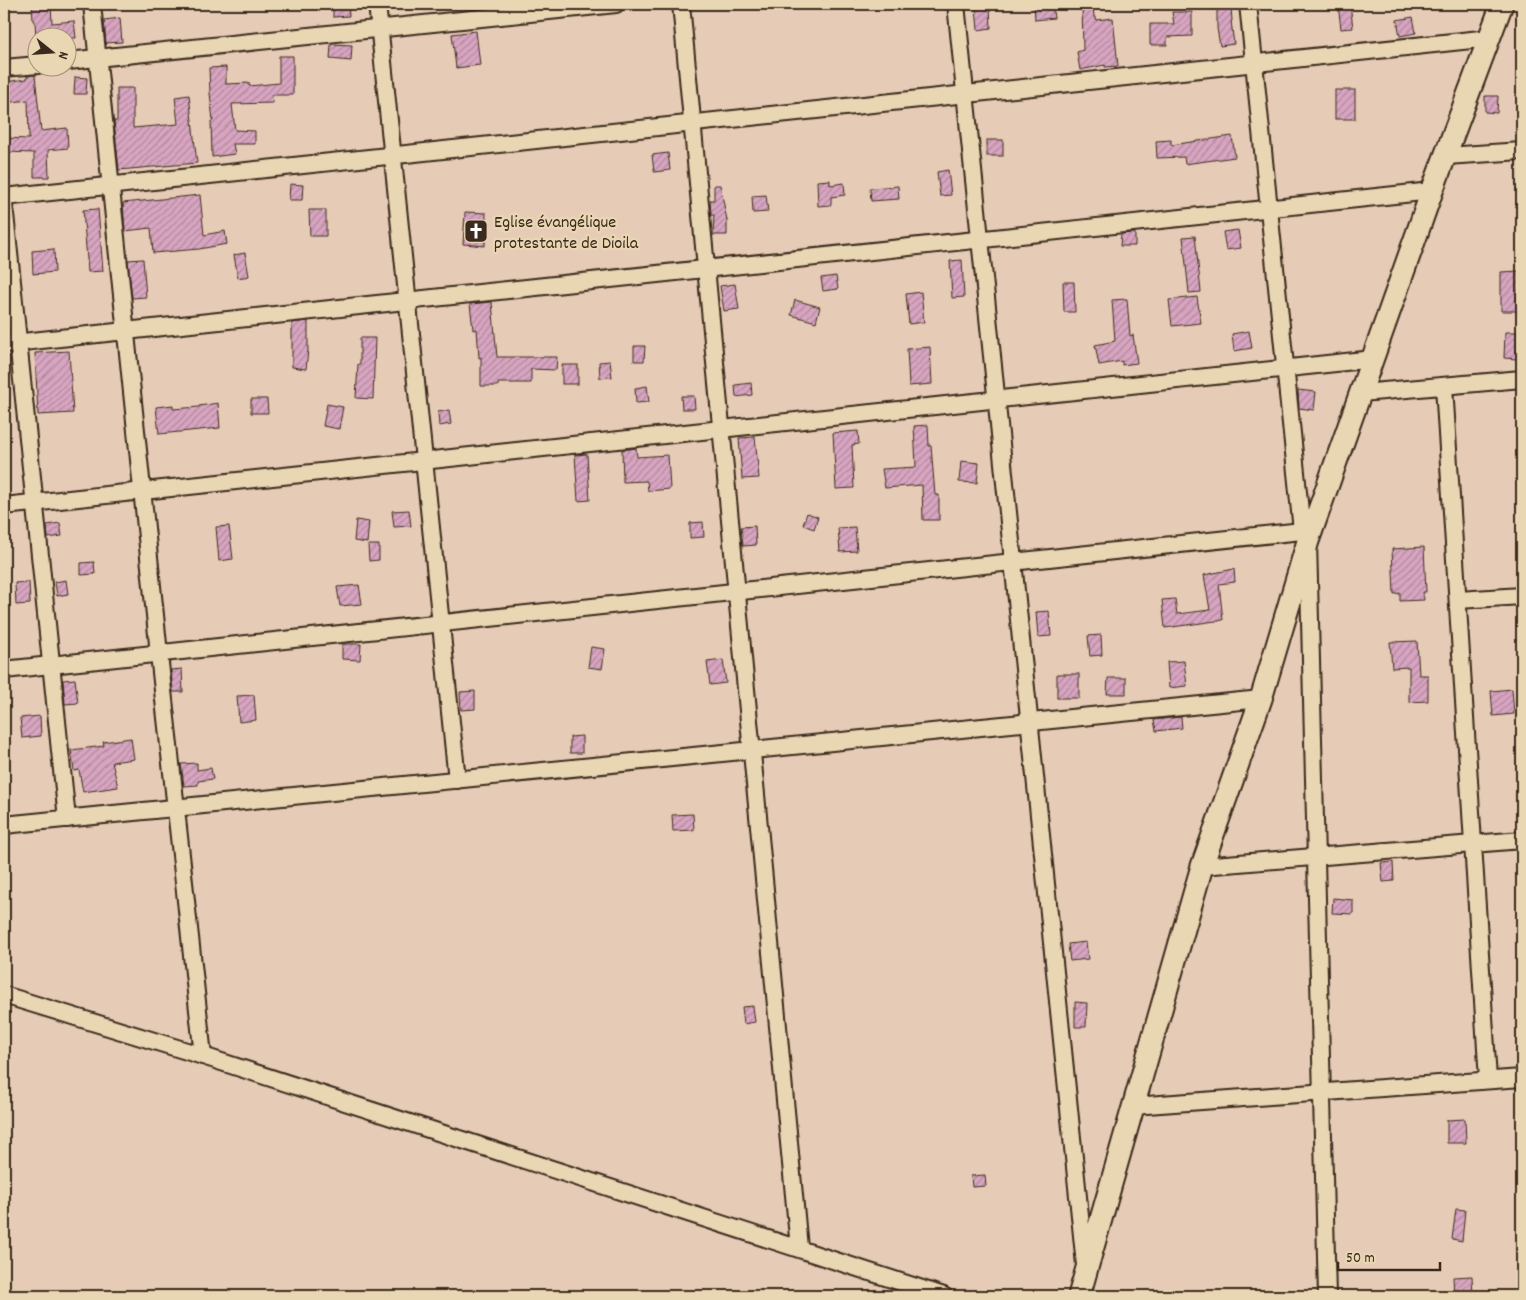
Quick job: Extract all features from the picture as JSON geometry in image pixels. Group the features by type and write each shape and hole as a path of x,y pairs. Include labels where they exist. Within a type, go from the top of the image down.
{"street":[{"path":"92,4 159,654 203,1056"},
{"path":"377,4 457,780"},
{"path":"78,61 616,4"},
{"path":"681,4 799,1248"},
{"path":"956,4 1086,1274"},
{"path":"1248,4 1285,368 1305,536 1316,856 1327,1296"},
{"path":"1079,1296 1202,866 1261,700 1305,536 1361,393 1432,191 1502,4"},
{"path":"4,197 1490,38"},
{"path":"4,68 28,66"},
{"path":"1446,156 1522,151"},
{"path":"11,344 1432,191"},
{"path":"4,204 11,344 34,503 67,819"},
{"path":"4,506 1373,359"},
{"path":"1361,393 1522,379"},
{"path":"1444,386 1488,1080"},
{"path":"4,670 1013,562 1305,536"},
{"path":"1458,600 1522,596"},
{"path":"4,825 1261,700"},
{"path":"1202,866 1522,840"},
{"path":"4,995 203,1056 944,1296"},
{"path":"1133,1106 1522,1078"}],"building":[{"path":"32,4 51,4 52,23 74,21 75,28 35,28 35,21 33,21"},
{"path":"333,4 348,4 349,16 333,17"},
{"path":"1034,4 1052,4 1054,18 1035,20"},
{"path":"1082,4 1093,4 1096,20 1113,18 1118,66 1105,67 1105,65 1080,70 1077,52 1083,50"},
{"path":"1338,4 1350,4 1353,28 1341,29"},
{"path":"990,7 991,28 978,30 976,8"},
{"path":"1231,7 1234,44 1220,46 1217,28 1217,8"},
{"path":"1172,12 1192,12 1192,36 1167,37 1167,45 1150,45 1150,24 1174,24"},
{"path":"1413,17 1416,33 1400,36 1397,20"},
{"path":"120,18 122,42 106,43 104,20"},
{"path":"476,31 480,65 456,68 452,34"},
{"path":"331,44 352,45 351,61 330,59"},
{"path":"279,56 293,56 293,95 272,95 273,103 232,104 235,130 255,131 255,144 233,144 235,154 212,157 211,121 213,121 209,68 226,67 226,84 249,83 249,86 279,83"},
{"path":"27,76 28,78 35,78 41,131 67,128 68,148 48,150 49,177 34,177 34,153 5,152 5,138 29,139 28,100 4,103 4,82 27,79"},
{"path":"75,78 87,78 86,94 74,94"},
{"path":"117,88 133,88 133,128 178,124 175,97 189,95 197,163 119,170 114,121 117,121"},
{"path":"1335,90 1355,90 1355,119 1335,119"},
{"path":"1485,96 1498,96 1497,113 1485,112"},
{"path":"1232,136 1235,157 1185,164 1184,157 1157,158 1156,141 1171,140 1171,145"},
{"path":"987,140 1003,140 1003,156 987,156"},
{"path":"668,153 670,170 654,172 652,155"},
{"path":"948,170 951,195 940,196 937,172"},
{"path":"830,180 830,185 844,183 845,195 831,197 831,205 818,206 817,181"},
{"path":"290,184 303,185 302,200 289,200"},
{"path":"714,185 720,185 727,220 727,235 713,235 714,215 711,215 710,200 714,200"},
{"path":"898,186 899,199 871,201 870,188"},
{"path":"200,195 204,235 225,231 227,244 199,249 153,253 151,228 125,231 123,203"},
{"path":"766,195 768,212 753,213 752,196"},
{"path":"98,209 103,271 88,272 83,210"},
{"path":"309,210 326,210 326,236 310,236"},
{"path":"465,212 486,213 485,246 463,244"},
{"path":"1238,230 1241,248 1226,250 1223,232"},
{"path":"1135,233 1135,246 1120,246 1121,234"},
{"path":"1195,236 1201,292 1189,293 1183,237"},
{"path":"54,249 55,272 33,274 32,251"},
{"path":"245,253 249,276 238,278 234,255"},
{"path":"143,259 146,297 132,298 128,260"},
{"path":"962,260 964,297 952,298 950,261"},
{"path":"1519,271 1519,311 1501,311 1501,272"},
{"path":"836,276 838,289 823,291 821,278"},
{"path":"1063,282 1074,282 1075,312 1064,312"},
{"path":"735,284 739,309 724,311 720,286"},
{"path":"921,292 924,322 909,324 906,294"},
{"path":"1197,297 1201,323 1172,326 1169,300"},
{"path":"1127,299 1130,336 1133,335 1137,363 1122,365 1122,361 1099,365 1095,345 1115,341 1112,300"},
{"path":"795,300 820,307 816,322 791,315"},
{"path":"492,302 497,357 557,357 556,370 531,369 531,383 498,383 498,386 481,386 481,357 479,358 477,329 473,330 470,304"},
{"path":"308,321 306,369 292,367 292,323"},
{"path":"1249,331 1252,348 1234,351 1232,334"},
{"path":"1505,332 1518,332 1517,359 1504,358"},
{"path":"360,338 375,338 373,399 356,398 358,364 360,364"},
{"path":"634,346 645,346 644,361 634,361"},
{"path":"930,347 932,384 909,386 907,349"},
{"path":"69,351 73,413 38,415 35,353"},
{"path":"610,361 612,377 600,378 599,362"},
{"path":"562,365 578,365 578,384 562,384"},
{"path":"751,383 752,395 736,397 735,385"},
{"path":"647,386 649,402 636,403 635,388"},
{"path":"1298,390 1316,392 1314,410 1299,408"},
{"path":"681,396 694,396 695,409 682,409"},
{"path":"251,399 267,399 268,413 251,413"},
{"path":"218,403 220,428 159,434 156,407 173,405 173,409"},
{"path":"327,404 343,407 339,429 323,426"},
{"path":"449,410 451,424 439,426 438,412"},
{"path":"928,425 935,495 939,495 939,520 923,520 922,485 885,488 882,469 916,467 914,426"},
{"path":"858,431 859,444 852,445 854,488 836,489 833,433"},
{"path":"755,437 759,478 742,479 739,438"},
{"path":"636,448 637,457 668,455 670,489 648,491 647,481 623,482 622,450"},
{"path":"587,454 590,500 578,501 575,455"},
{"path":"961,461 979,463 977,483 959,482"},
{"path":"409,510 411,526 394,527 392,511"},
{"path":"807,513 818,517 814,529 803,525"},
{"path":"356,520 369,522 367,543 354,541"},
{"path":"703,522 704,537 690,538 690,523"},
{"path":"60,523 62,536 48,538 47,525"},
{"path":"229,526 233,559 219,561 216,527"},
{"path":"755,526 756,545 743,546 741,527"},
{"path":"855,527 857,551 840,552 838,528"},
{"path":"368,545 379,545 379,560 369,561"},
{"path":"1424,547 1426,592 1423,592 1424,600 1400,601 1400,593 1394,594 1392,549"},
{"path":"94,562 95,574 81,575 81,563"},
{"path":"1234,569 1235,582 1219,584 1223,620 1165,628 1162,600 1175,599 1177,614 1210,610 1204,575"},
{"path":"66,580 68,594 57,596 55,582"},
{"path":"29,582 30,604 16,605 15,583"},
{"path":"359,585 362,604 340,606 337,587"},
{"path":"1049,611 1051,636 1038,637 1036,612"},
{"path":"1101,635 1102,655 1090,656 1088,636"},
{"path":"1417,641 1419,675 1428,675 1428,701 1409,702 1409,667 1392,668 1390,642"},
{"path":"342,644 361,644 360,660 342,659"},
{"path":"591,647 605,649 602,669 588,667"},
{"path":"723,660 726,683 710,685 707,662"},
{"path":"1184,661 1187,686 1169,688 1167,662"},
{"path":"182,669 183,692 173,692 171,670"},
{"path":"1057,674 1079,674 1079,698 1057,698"},
{"path":"1108,678 1126,678 1126,694 1107,694"},
{"path":"75,679 78,703 65,704 63,680"},
{"path":"1512,689 1514,714 1493,716 1491,691"},
{"path":"475,691 475,709 461,710 460,692"},
{"path":"254,695 256,720 239,722 237,696"},
{"path":"40,716 41,736 22,738 20,718"},
{"path":"1181,717 1182,728 1156,731 1154,720"},
{"path":"582,736 582,753 570,753 570,737"},
{"path":"131,738 134,759 112,762 118,787 83,792 79,770 74,771 71,750 104,746 103,742"},
{"path":"197,763 197,770 211,768 213,779 198,781 198,785 184,786 181,764"},
{"path":"693,814 694,830 673,831 672,815"},
{"path":"1393,862 1394,881 1383,882 1381,863"},
{"path":"1333,898 1353,900 1353,914 1332,913"},
{"path":"1086,942 1088,959 1070,961 1068,944"},
{"path":"1075,1002 1087,1003 1086,1027 1075,1027"},
{"path":"753,1006 755,1022 744,1024 742,1007"},
{"path":"1465,1119 1466,1143 1447,1143 1447,1120"},
{"path":"985,1175 986,1186 972,1187 971,1176"},
{"path":"1456,1209 1465,1210 1462,1241 1452,1239"},
{"path":"1472,1276 1473,1296 1454,1296 1453,1277"}],"place":[{"name":"Eglise évangélique protestante de Dioila","path":"476,231"}]}
